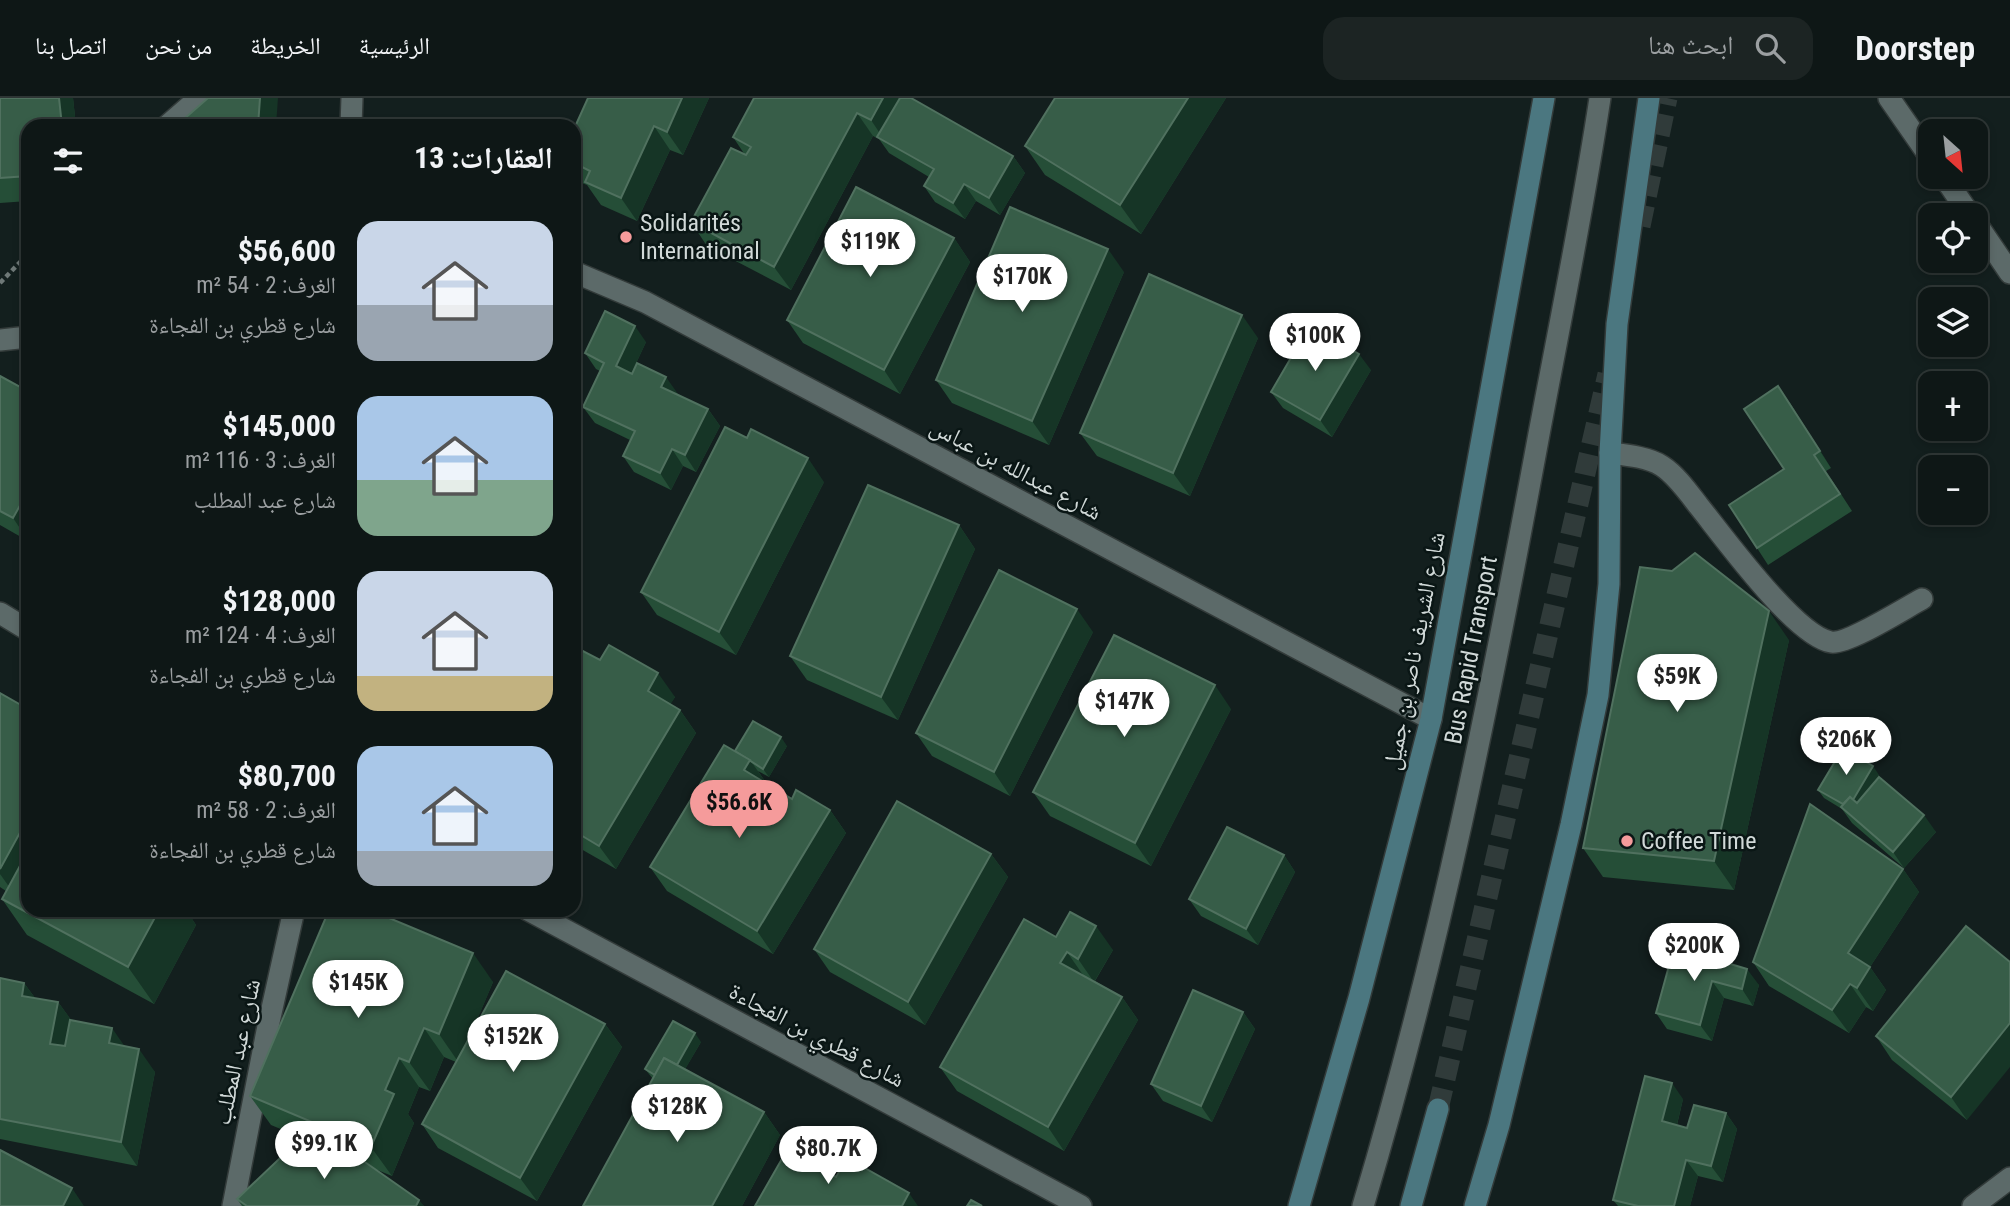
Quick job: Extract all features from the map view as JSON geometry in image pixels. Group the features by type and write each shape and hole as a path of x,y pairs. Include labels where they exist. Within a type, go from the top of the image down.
{"main road":[{"name":"شارع الشريف ناصر بن جميل","path":"1299,1206 1359,998 1431,719 1544,98"},
{"path":"1475,1206 1499,1125 1571,825 1598,695 1609,584 1610,453 1617,324 1649,98"},
{"path":"1411,1206 1438,1109"}],"street":[{"path":"175,119 199,98"},
{"path":"351,119 352,98"},
{"name":"Bus Rapid Transport","path":"1363,1206 1425,983 1467,801 1505,622 1600,98"},
{"path":"1889,98 1918,140"},
{"path":"1988,241 2010,273"},
{"name":"شارع عبدالله بن عباس","path":"581,275 646,302 1431,719"},
{"path":"0,340 21,338"},
{"path":"1610,453 1637,457 1662,466 1682,484 1775,600 1817,637 1833,643 1851,638 1922,599"},
{"path":"0,613 21,625"},
{"name":"شارع عبد المطلب","path":"233,1206 292,917"},
{"name":"شارع قطري بن الفجاءة","path":"541,917 1081,1206"},
{"path":"1973,1206 2010,1178"}],"path":[{"path":"0,283 21,261"}],"building":[{"path":"0,98 59,98 61,119 21,119 21,176 0,178"},
{"path":"208,98 260,98 258,119 184,119"},
{"path":"588,98 682,98 667,132 654,126 621,198 585,182 590,171 581,166 581,119 579,119"},
{"path":"754,98 883,98 871,120 857,113 774,267 691,222 731,148 746,155 751,147 733,137"},
{"path":"900,98 911,98 1013,156 989,198 964,184 953,203 924,186 934,169 877,137"},
{"path":"1055,98 1188,98 1120,205 1025,146"},
{"path":"856,187 954,238 884,370 787,320"},
{"path":"1010,207 1108,249 1032,421 936,380"},
{"path":"1149,274 1242,315 1173,473 1080,433"},
{"path":"605,311 635,326 616,366 632,374 637,363 666,377 661,387 708,409 685,455 672,449 660,473 623,456 635,431 583,407 604,363 585,353"},
{"path":"1310,325 1359,354 1320,420 1271,392"},
{"path":"0,376 20,387 21,385 21,504 13,518 0,511"},
{"path":"1778,386 1820,451 1814,455 1840,494 1757,548 1729,505 1784,469 1744,409"},
{"path":"725,427 747,438 751,429 808,458 719,632 641,592"},
{"path":"868,485 959,525 881,697 790,656"},
{"path":"1695,553 1769,611 1714,861 1583,848 1640,567 1672,571"},
{"path":"999,570 1077,609 994,772 916,733"},
{"path":"1114,635 1215,685 1135,843 1033,792"},
{"path":"609,645 658,673 648,691 680,710 599,846 581,835 581,650 600,660"},
{"path":"0,693 21,705 21,831 0,869"},
{"path":"753,721 781,737 763,769 735,751"},
{"path":"724,745 750,760 744,770 792,799 796,790 830,810 757,931 650,867"},
{"path":"1843,748 1873,766 1853,800 1850,797 1843,804 1818,790"},
{"path":"1879,777 1924,815 1893,852 1841,807 1850,797 1857,803"},
{"path":"897,801 991,854 908,1002 814,949"},
{"path":"1810,804 1903,869 1848,953 1870,967 1857,988 1850,984 1832,1010 1753,962"},
{"path":"1227,827 1284,855 1246,929 1189,899"},
{"path":"21,864 21,909 2,899"},
{"path":"1070,912 1096,926 1078,959 1067,952 1060,963 1122,997 1048,1127 940,1067 1024,919 1056,937"},
{"path":"35,917 155,917 128,967"},
{"path":"326,917 387,917 473,953 439,1034 424,1028 409,1062 399,1058 385,1090 394,1094 371,1147 250,1096"},
{"path":"1966,926 2010,962 2010,1023 1951,1097 1876,1036"},
{"path":"1675,944 1718,956 1717,960 1747,969 1742,989 1712,981 1700,1025 1656,1013"},
{"path":"506,971 605,1024 520,1178 422,1124"},
{"path":"0,978 24,983 22,996 58,1002 50,1044 65,1046 70,1020 112,1028 109,1043 139,1049 121,1142 0,1119"},
{"path":"1193,990 1243,1012 1201,1106 1151,1084"},
{"path":"673,1021 695,1033 677,1065 664,1058 655,1075 645,1069"},
{"path":"664,1058 764,1112 712,1206 583,1206"},
{"path":"1645,1076 1672,1083 1662,1121 1687,1128 1694,1105 1726,1113 1711,1166 1686,1160 1674,1206 1638,1206 1613,1200"},
{"path":"325,1134 419,1200 416,1206 247,1206 237,1199 299,1140 308,1148"},
{"path":"0,1150 72,1188 63,1206 0,1206"},
{"path":"787,1150 836,1177 847,1158 909,1193 902,1206 755,1206"},
{"path":"971,1200 982,1206 967,1206"}],"tunnel":[{"path":"1640,226 1667,98"},
{"path":"1438,1109 1608,374"}],"place":[{"name":"Solidarités International","path":"626,237"},
{"name":"Coffee Time","path":"1627,841"}]}
